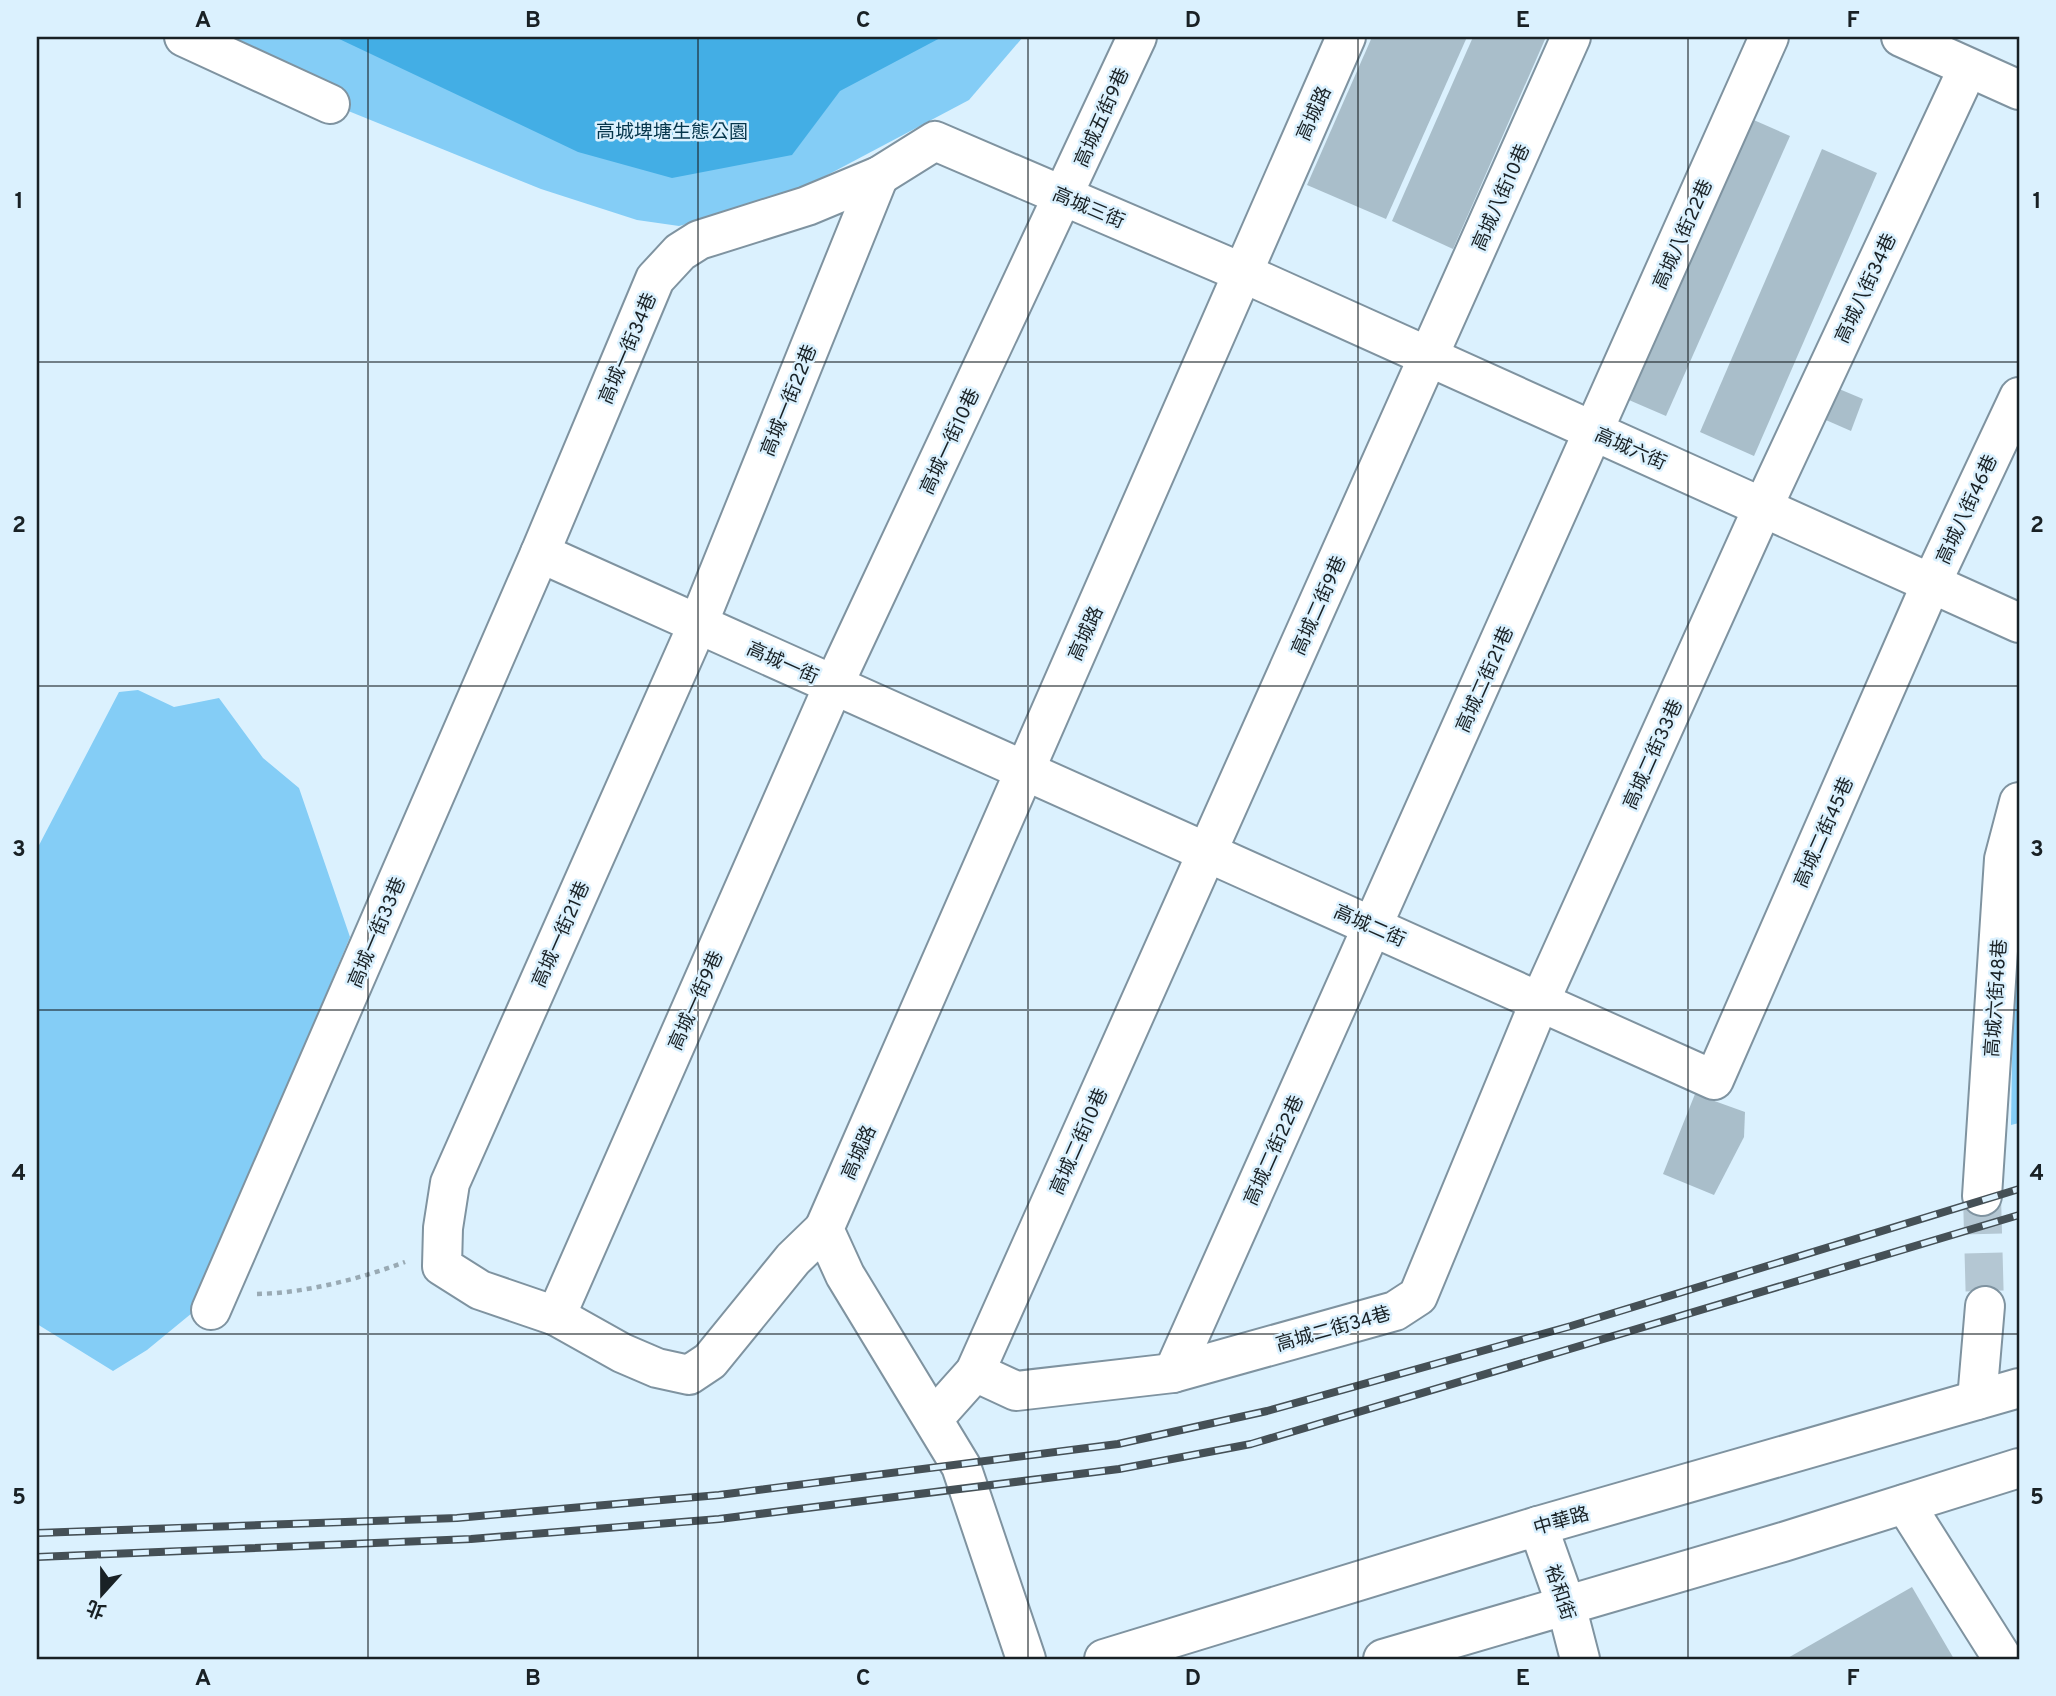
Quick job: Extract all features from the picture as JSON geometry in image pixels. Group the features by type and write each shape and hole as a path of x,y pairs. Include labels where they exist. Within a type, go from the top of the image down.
{"street":[{"path":"184,37 330,104"},
{"name":"高城五街9巷","path":"1065,197 1137,37"},
{"name":"高城路","path":"556,1316 622,1353 657,1368 689,1375 710,1361 793,1259 824,1229 1346,37"},
{"name":"高城八街10巷","path":"1429,357 1571,37"},
{"name":"高城八街22巷","path":"1594,432 1769,37"},
{"path":"1900,37 2019,90"},
{"name":"高城八街34巷","path":"1763,507 1968,68"},
{"name":"高城三街","path":"935,141 1243,274"},
{"name":"高城一街34巷","path":"540,553 655,279 680,252 699,240 807,206 879,176 935,141"},
{"name":"高城一街22巷","path":"698,624 879,176"},
{"name":"高城一街10巷","path":"834,684 1065,197"},
{"name":"高城六街","path":"1243,274 2019,623"},
{"name":"高城二街9巷","path":"1207,852 1429,357"},
{"name":"高城八街46巷","path":"1931,584 2019,397"},
{"name":"高城二街21巷","path":"1373,927 1594,432"},
{"name":"高城二街33巷","path":"1540,1001 1763,507"},
{"name":"高城一街","path":"540,553 1025,770"},
{"name":"高城一街33巷","path":"215,1302 540,553"},
{"name":"高城二街45巷","path":"1714,1080 1931,584"},
{"name":"高城一街21巷","path":"442,1249 450,1183 698,624"},
{"name":"高城一街9巷","path":"556,1316 834,684"},
{"name":"高城二街","path":"1025,770 1714,1080"},
{"name":"高城六街48巷","path":"1982,1196 2004,859 2019,802"},
{"name":"高城二街10巷","path":"933,1419 975,1372 1207,852"},
{"name":"高城二街22巷","path":"1173,1373 1373,927"},
{"name":"高城二街34巷","path":"975,1372 1016,1391 1173,1373 1395,1311 1418,1296 1540,1001"},
{"path":"824,1229 845,1275 961,1466 1026,1659"},
{"path":"442,1249 442,1266 480,1290 556,1316"},
{"path":"1977,1400 1985,1306"},
{"name":"中華路","path":"1104,1659 1538,1526 2019,1388"},
{"path":"1383,1659 2019,1468"},
{"path":"1905,1504 2003,1659"},
{"name":"裕和街","path":"1538,1526 1566,1605 1580,1659"}],"path":[{"path":"215,1302 281,1293 378,1272 442,1249"}],"green space":[{"name":"高城埤塘生態公園","path":"196,37 1023,37 969,100 784,198 679,226 637,220 541,189 336,106"},
{"path":"138,690 174,707 219,698 263,758 299,788 350,937 192,1313 147,1350 113,1371 37,1324 37,849 119,692"},
{"path":"2019,940 2019,1123 2011,1125 2014,941"}],"shaded area":[{"path":"335,37 942,37 840,91 792,155 672,178 578,152"}],"building":[{"path":"1372,37 1467,37 1386,219 1307,185"},
{"path":"1473,37 1546,37 1453,249 1392,221"},
{"path":"1740,114 1790,136 1666,416 1615,394"},
{"path":"1822,149 1877,173 1754,456 1700,432"},
{"path":"1832,386 1863,399 1851,431 1819,417"},
{"path":"1695,1094 1745,1112 1744,1137 1714,1195 1663,1174"},
{"path":"1912,1587 1954,1659 1786,1659"}],"tunnel":[{"path":"1982,1196 1985,1306"}],"railway":[{"path":"37,1533 457,1518 719,1495 1118,1444 1267,1411 1571,1326 2019,1189"},
{"path":"37,1557 471,1539 719,1519 1119,1469 1251,1444 2019,1215"}]}
